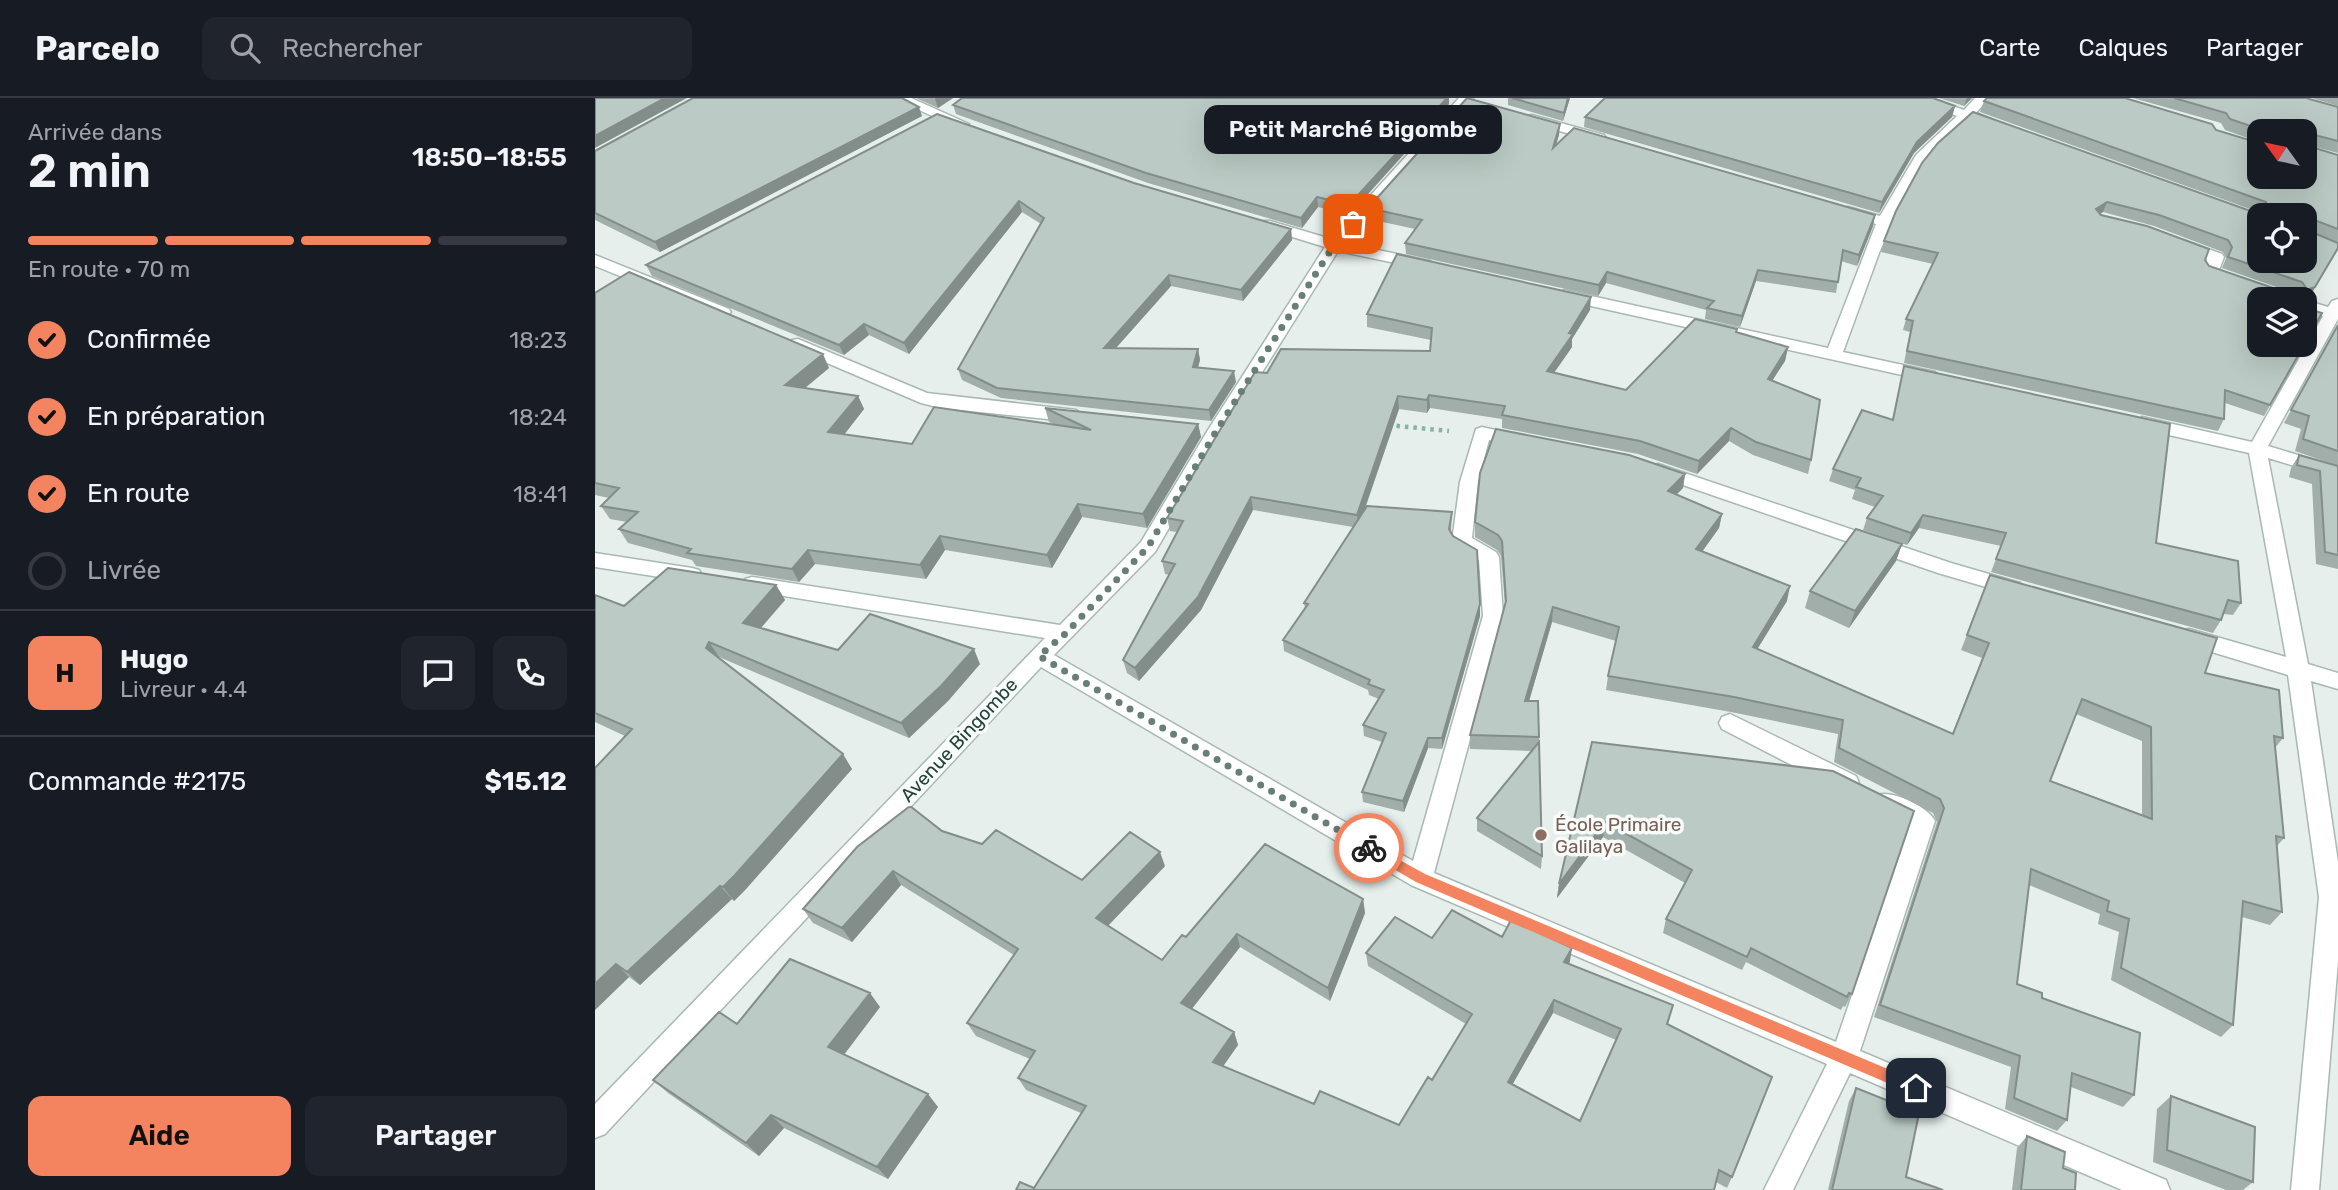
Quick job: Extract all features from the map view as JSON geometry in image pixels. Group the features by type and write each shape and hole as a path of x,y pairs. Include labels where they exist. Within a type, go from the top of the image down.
{"street":[{"path":"899,98 933,119 977,130"},
{"path":"1916,98 2007,128"},
{"path":"1834,354 1882,221 1925,153 1969,115 1982,98"},
{"name":"Avenue Bingombe","path":"595,1124 1039,656 1065,634 1148,547 1210,430 1334,245 1467,100"},
{"path":"933,119 958,104"},
{"path":"1518,115 1609,141"},
{"path":"1830,206 1882,221"},
{"path":"1245,218 1334,245 1442,268"},
{"path":"2171,240 2216,257 2210,272 2249,286"},
{"path":"595,260 641,272 735,317"},
{"path":"615,288 641,272"},
{"path":"1550,292 1943,379"},
{"path":"2305,1190 2331,897 2298,667 2257,449 2335,309 2317,307"},
{"path":"784,339 930,400 1093,418"},
{"path":"2120,418 2257,449 2338,473"},
{"path":"1420,878 1493,616 1489,557 1462,541 1469,482 1482,433 1536,443"},
{"path":"1636,463 1945,568 2030,592"},
{"path":"595,560 705,577"},
{"path":"733,581 1065,634"},
{"path":"2164,630 2298,667 2338,681"},
{"path":"1039,656 1420,878 2156,1190"},
{"path":"1730,723 1923,821 1844,1058 1778,1190"}],"path":[{"path":"1377,424 1482,433"}],"building":[{"path":"595,98 665,98 595,136"},
{"path":"693,98 902,98 919,107 655,242 595,213 595,151"},
{"path":"962,98 1447,98 1349,205 1317,197 1301,218 1146,173 953,105"},
{"path":"1467,98 1560,124 1553,148 1574,128 1875,215 1859,255 1843,250 1838,282 1758,270 1742,316 1707,308 1714,301 1607,272 1599,285 1405,243 1422,220 1368,208"},
{"path":"1512,98 1568,98 1564,113"},
{"path":"1605,98 1933,98 1955,106 1917,142 1882,202 1585,117"},
{"path":"1987,98 2125,98 2212,124 2216,130 2247,139 2247,189 2317,189 2317,149 2338,155 2338,229 2317,221 2317,203 2266,202 1984,101"},
{"path":"2174,98 2306,98 2338,107 2338,141 2317,136 2317,119 2247,119 2247,125 2230,119 2226,113"},
{"path":"1973,112 2247,210 2247,263 2228,257 2232,247 2228,240 2159,215 2107,202 2096,209 2101,215 2147,226 2209,249 2205,260 2209,266 2270,287 2247,287 2247,357 2297,357 2270,405 2225,390 2224,419 1907,351 1913,321 1906,319 1938,253 1884,241 1896,211 1922,163 1938,143"},
{"path":"937,114 1134,183 1291,229 1241,290 1169,275 1104,348 1198,349 1193,367 1234,371 1209,410 997,388 958,369 1044,218 1019,201 904,343 864,324 839,345 646,265"},
{"path":"2317,234 2338,243 2338,248 2315,287 2305,287 2302,282 2275,273 2317,273"},
{"path":"1397,254 1591,297 1569,333 1573,334 1547,371 1626,390 1695,319 1737,329 1736,332 1788,347 1768,379 1820,400 1811,460 1756,442 1731,428 1699,461 1640,441 1502,415 1505,406 1429,395 1427,400 1398,396 1357,515 1251,497 1198,597 1135,668 1123,660 1175,564 1162,561 1183,521 1167,518 1255,372 1267,373 1281,349 1430,351 1432,328 1367,314"},
{"path":"629,272 823,354 785,385 858,396 828,432 912,444 934,407 1091,430 1045,408 1198,424 1143,514 1078,504 1047,555 940,536 920,565 808,550 792,569 687,553 691,549 619,529 638,512 601,506 619,488 595,483 595,293"},
{"path":"2338,325 2338,451 2303,439 2309,416 2291,410"},
{"path":"1904,366 2170,424 2156,543 2238,561 2241,603 2228,600 2221,620 1996,559 2006,533 1923,515 1911,533 1867,518 1883,496 1856,487 1861,478 1833,469 1862,410 1893,420"},
{"path":"1496,429 1629,455 1685,474 1668,491 1722,514 1696,549 1790,586 1753,647 1953,734 1989,643 1967,635 1990,575 2217,638 2205,673 2279,690 2283,738 2274,736 2284,838 2276,836 2282,912 2243,901 2233,1025 2121,968 2129,919 2107,911 2109,901 2031,869 2017,984 2042,993 2042,998 2140,1033 2134,1095 2072,1073 2067,1120 2014,1098 2020,1056 1880,1005 1944,808 1940,799 1839,748 1843,720 1734,697 1608,676 1619,627 1553,607 1525,701 1538,701 1539,737 1470,735 1506,601 1502,541 1498,535 1475,522 1480,473","holes":["2082,699 2151,727 2152,819 2050,781"]},
{"path":"2299,455 2338,466 2338,555 2325,552 2320,471 2297,465"},
{"path":"1367,506 1452,512 1449,529 1453,536 1477,550 1480,604 1442,738 1428,738 1403,801 1362,792 1386,733 1363,725 1384,690 1368,684 1370,680 1283,640"},
{"path":"1856,529 1902,544 1855,611 1810,591"},
{"path":"668,568 776,585 743,623 838,650 870,614 974,649 941,686 901,723 709,642 706,648 843,754 723,887 720,886 627,972 616,964 595,984 595,768 632,729 595,713 595,595 624,606"},
{"path":"1539,742 1542,856 1477,818"},
{"path":"1592,742 1833,771 1914,811 1852,994 1849,993 1847,997 1751,948 1747,957 1666,919 1692,870 1605,822 1559,884"},
{"path":"910,806 942,831 982,844 996,830 1082,880 1130,832 1160,852 1096,918 1162,960 1182,935 1186,937 1265,844 1363,899 1328,988 1237,934 1181,1003 1234,1032 1213,1062 1314,1104 1320,1091 1399,1125 1428,1077 1432,1080 1472,1014 1366,953 1395,917 1432,938 1452,910 1502,937 1511,920 1572,948 1564,962 1673,1005 1667,1024 1772,1077 1732,1177 1719,1170 1714,1190 1016,1190 1020,1182 1034,1188 1086,1106 1018,1078 1035,1051 967,1023 1018,949 893,871 842,928 803,909 857,847","holes":["1554,1000 1621,1029 1580,1121 1508,1082"]},
{"path":"790,959 870,993 828,1047 928,1094 877,1167 771,1115 746,1143 653,1080 719,1012 737,1024"},
{"path":"1856,1088 1919,1113 1906,1177 1943,1190 1832,1190"},
{"path":"2171,1096 2255,1127 2253,1182 2167,1150"},
{"path":"2027,1136 2065,1152 2063,1168 2076,1173 2075,1190 2021,1190"}],"way so far":[{"path":"1353,224 1334,245 1217,430 1148,547 1065,634 1039,656 1369,848"}],"place":[{"name":"Petit Marché Bigombe","path":"1353,224"},
{"name":"École Primaire Galilaya","path":"1541,835"}],"route":[{"path":"1369,848 1420,878 1916,1088"}]}
